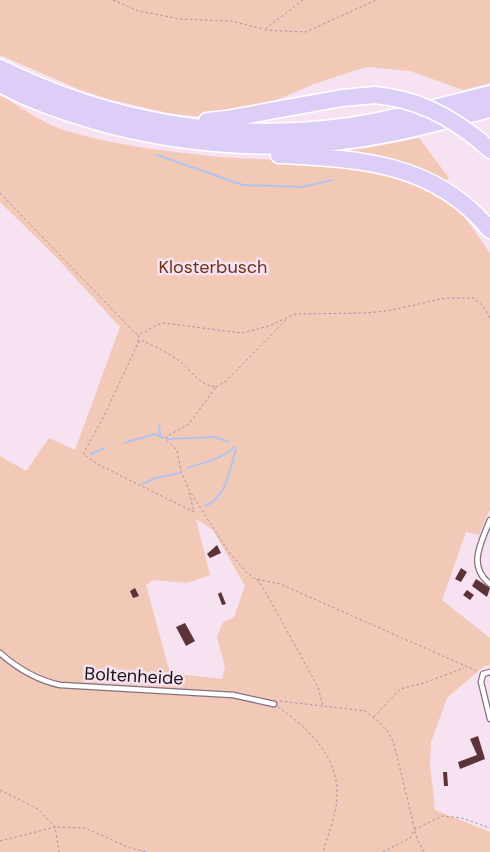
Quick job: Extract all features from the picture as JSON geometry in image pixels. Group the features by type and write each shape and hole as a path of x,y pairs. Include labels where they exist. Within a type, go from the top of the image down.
{"highway":[{"path":"0,68 36,85 88,105 164,123 235,131 315,130 401,116 490,94"},
{"path":"0,84 48,105 153,136 235,145 289,145 359,139 490,109"},
{"path":"164,123 226,120 342,98 375,95 402,99 428,108 457,123 485,145"},
{"path":"235,145 278,155 366,161 416,175 440,186 461,201 490,230"}],"lane":[{"path":"490,520 479,547 477,561 478,571 490,584"},
{"name":"Boltenheide","path":"0,653 41,681 60,685 233,695 274,704"},
{"path":"490,672 483,674 481,682 490,719"}],"path":[{"path":"113,0 147,12 180,19 231,21 264,30 306,32 376,0"},
{"path":"264,30 303,0"},
{"path":"0,193 134,333 139,334 156,324 164,323 242,333 269,326 289,317 311,312 365,313 387,311 446,298 474,298 483,306 490,318"},
{"path":"289,317 226,381 216,387 189,424 166,437 179,454 181,471 189,490 228,551 247,573 256,579 266,593 318,687 323,706"},
{"path":"139,334 138,343 102,420 83,454 97,464 194,512 189,490"},
{"path":"138,343 141,340 153,345 182,363 206,386 216,387"},
{"path":"256,579 280,584 483,674"},
{"path":"374,718 400,689 424,683 466,667"},
{"path":"323,852 337,794 336,778 325,752 313,736 295,719 274,704 281,700 365,711 390,733 417,839 424,852"},
{"path":"0,790 38,808 55,827 59,852"},
{"path":"384,852 410,838 415,829 442,816 462,818 490,828"},
{"path":"0,841 55,827 86,828 130,848 146,852"}],"green space":[{"path":"0,0 490,0 490,83 463,90 410,71 366,67 314,84 267,104 212,116 168,113 108,99 78,89 0,55"},
{"name":"Klosterbusch","path":"0,95 41,120 59,128 83,136 116,143 201,155 330,164 392,175 422,187 451,203 466,219 490,253 490,509 479,535 466,532 442,600 490,638 490,665 484,666 447,698 431,742 430,765 435,810 490,832 490,852 0,852 0,456 26,471 49,438 75,450 120,327 55,256 0,202","holes":["196,519 213,530 245,586 234,617 223,622 217,637 225,667 222,679 170,673 146,585 153,580 187,583 210,575"]},
{"path":"419,138 449,178 442,185 406,164 370,157 330,153 368,148"}],"building":[{"path":"217,545 221,553 210,558 207,554"},
{"path":"461,568 467,572 461,582 455,579"},
{"path":"476,579 490,588 487,597 472,586"},
{"path":"135,588 139,596 133,598 130,591"},
{"path":"467,590 474,595 470,600 463,595"},
{"path":"221,592 226,604 222,605 218,594"},
{"path":"185,623 195,641 186,646 176,627"},
{"path":"478,736 485,759 460,769 458,762 477,755 470,739"},
{"path":"443,772 447,772 448,786 444,786"}],"waterway":[{"path":"157,155 243,185 302,187 332,180"},
{"path":"159,425 160,435"},
{"path":"124,443 155,434 163,438"},
{"path":"167,439 216,437 228,442"},
{"path":"188,468 218,458 234,447"},
{"path":"91,454 104,448"},
{"path":"205,506 213,502 223,489 236,449"},
{"path":"142,484 156,478 180,473"}]}
